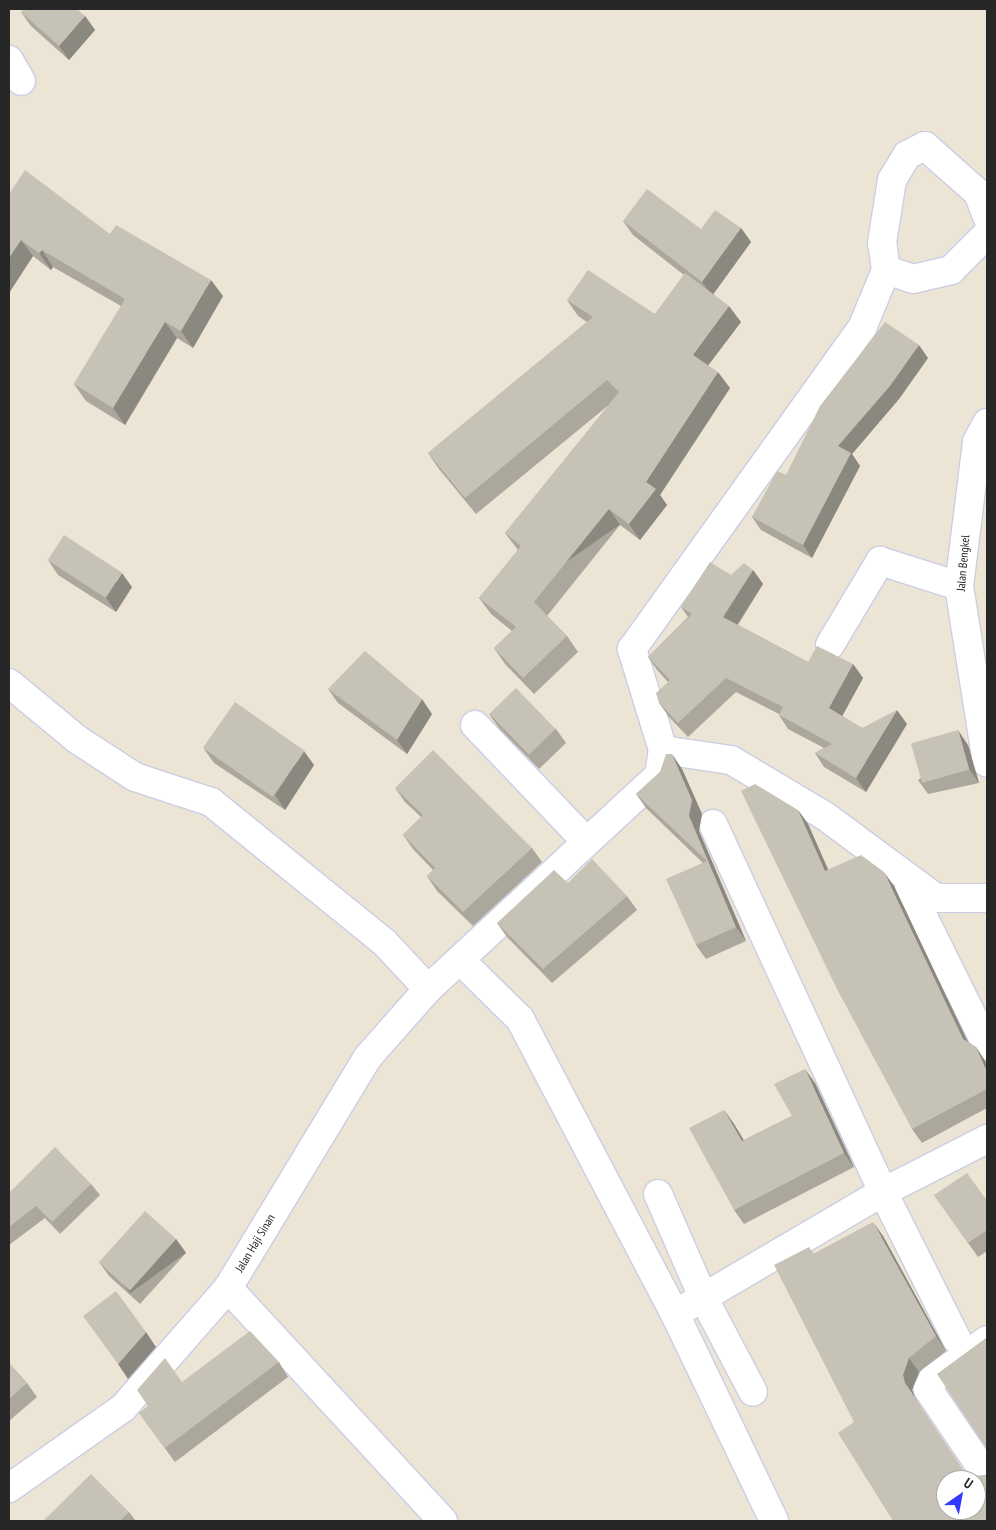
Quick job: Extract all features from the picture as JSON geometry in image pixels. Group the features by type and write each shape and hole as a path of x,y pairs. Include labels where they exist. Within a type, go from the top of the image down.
{"street":[{"path":"987,217 978,193 925,146 907,155 892,180 882,243 886,270 862,328 632,649 663,750 731,760 825,816 936,898 987,898"},
{"path":"886,270 913,279 951,270 987,234"},
{"name":"Jalan Bengkel","path":"987,423 977,442 959,586 987,764"},
{"path":"830,645 880,561 959,586"},
{"path":"9,683 78,740 135,777 211,802 384,942 428,989"},
{"path":"475,725 585,840"},
{"name":"Jalan Haji Sinan","path":"9,1488 123,1408 228,1288 368,1057 428,989 460,961 585,840 659,775 663,750"},
{"path":"713,824 883,1192 957,1340"},
{"path":"909,888 987,1046"},
{"path":"460,961 520,1019 675,1314 774,1521"},
{"path":"675,1314 883,1192 987,1139"},
{"path":"658,1194 703,1296 753,1392"},
{"path":"228,1288 443,1521"},
{"path":"987,1340 933,1379 928,1390 987,1476"}],"building":[{"path":"24,9 77,9 85,16 59,46 21,12"},
{"path":"25,170 110,234 116,225 211,280 181,331 165,322 113,408 74,384 125,299 42,250 39,253 21,240 9,258 9,194"},
{"path":"647,189 701,229 715,210 741,228 702,282 623,221"},
{"path":"588,270 655,314 685,273 729,306 693,355 718,372 646,482 656,489 629,524 609,509 534,602 567,636 523,678 494,648 516,627 479,598 521,546 505,533 619,392 607,380 465,498 428,453 593,317 567,300"},
{"path":"885,322 919,345 890,386 838,446 851,453 803,545 752,517 777,471 786,475 820,406"},
{"path":"64,535 122,573 106,598 48,560"},
{"path":"710,562 731,575 744,563 753,570 723,617 808,662 817,646 853,664 829,708 862,728 897,710 856,778 815,753 832,744 779,715 783,707 726,678 678,723 659,703 656,693 670,680 648,657 692,614 681,607"},
{"path":"365,651 422,699 397,740 328,689"},
{"path":"516,688 556,729 529,755 489,714"},
{"path":"235,702 305,751 273,797 203,748"},
{"path":"958,730 969,769 922,783 911,744"},
{"path":"433,750 532,848 463,912 427,876 435,868 403,835 423,815 395,788"},
{"path":"666,754 672,754 692,800 689,816 736,927 696,945 666,879 707,861 636,794 660,772"},
{"path":"755,784 798,810 825,871 861,855 884,872 963,1039 976,1047 987,1072 987,1089 912,1129 838,991 741,791"},
{"path":"592,859 627,896 543,969 497,923 554,870 568,883"},
{"path":"805,1069 844,1153 734,1210 689,1128 724,1110 742,1141 792,1116 774,1084"},
{"path":"55,1147 91,1184 52,1222 36,1206 9,1227 9,1193"},
{"path":"967,1173 985,1198 987,1197 987,1230 968,1243 934,1195"},
{"path":"145,1211 176,1239 130,1290 99,1262"},
{"path":"873,1222 936,1336 909,1358 903,1375 905,1383 963,1470 936,1470 936,1520 986,1520 987,1473 987,1521 893,1521 838,1433 854,1422 774,1265 809,1247 813,1254"},
{"path":"116,1291 146,1332 118,1364 83,1316"},
{"path":"250,1331 279,1362 165,1448 139,1413 148,1406 137,1390 165,1358 182,1382"},
{"path":"987,1337 987,1449 937,1374"},
{"path":"9,1363 27,1383 9,1399"},
{"path":"91,1474 129,1512 120,1521 43,1521"}]}
